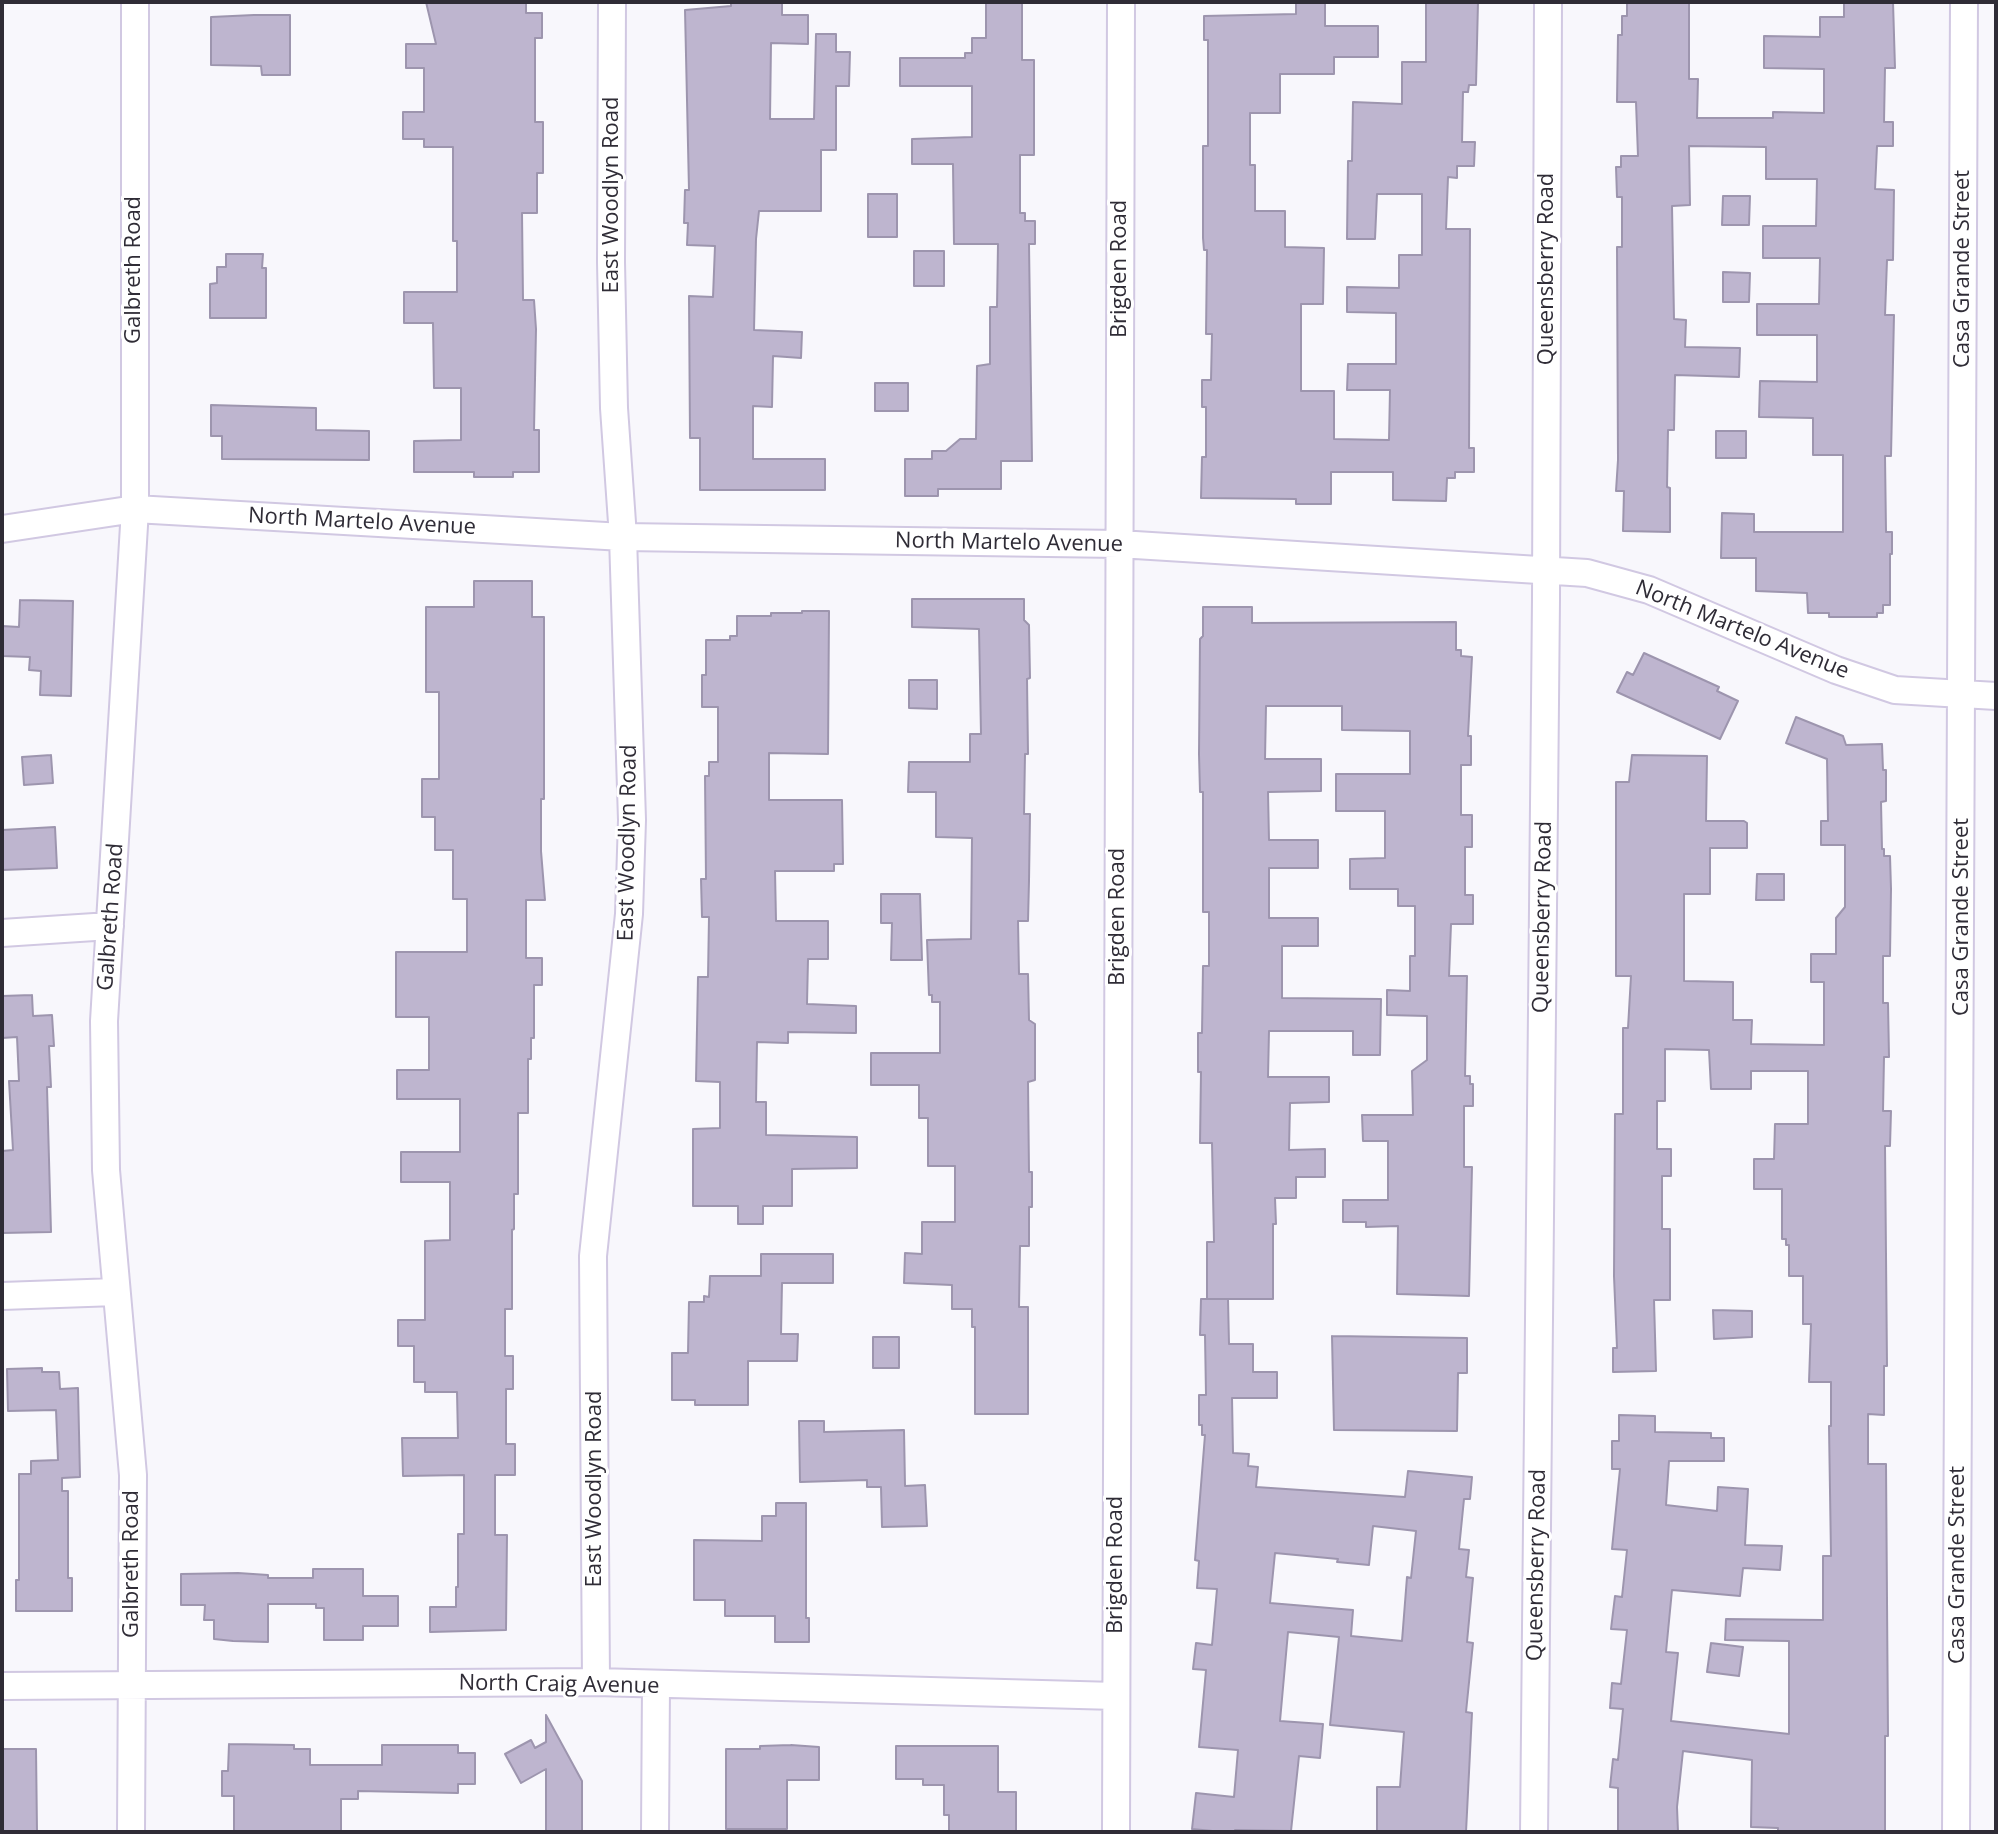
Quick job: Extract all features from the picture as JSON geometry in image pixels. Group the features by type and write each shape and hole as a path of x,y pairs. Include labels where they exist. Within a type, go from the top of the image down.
{"street":[{"name":"Galbreth Road","path":"131,1832 133,1475 106,1170 104,1021 135,509 135,2"},
{"name":"East Woodlyn Road","path":"596,1682 593,1256 629,914 632,820 623,537 613,393 612,2"},
{"name":"Brigden Road","path":"1116,1832 1121,2"},
{"name":"Queensberry Road","path":"1534,1832 1548,2"},
{"name":"Casa Grande Street","path":"1956,1832 1964,2"},
{"name":"North Martelo Avenue","path":"2,529 135,509 623,537 1119,544 1587,573 1649,590 1836,670 1895,690 1996,696"},
{"path":"2,933 110,926"},
{"path":"2,1296 116,1292"},
{"name":"North Craig Avenue","path":"2,1686 596,1682 1116,1696"},
{"path":"655,1832 656,1685"}],"building":[{"path":"426,2 526,2 526,13 542,13 542,38 535,38 535,122 543,122 543,173 537,173 537,213 522,213 523,300 534,300 536,329 534,430 539,430 539,472 513,472 513,477 474,477 474,472 414,472 414,441 461,440 461,388 434,388 433,323 404,323 404,292 457,292 457,241 453,241 453,147 424,147 424,139 403,139 403,112 424,112 424,68 406,68 406,44 436,44"},
{"path":"731,2 782,2 782,15 808,15 808,44 771,43 770,119 814,119 816,34 836,34 836,52 850,52 849,86 836,86 836,150 821,150 821,211 759,211 756,239 754,330 802,332 801,358 773,356 772,407 753,406 753,459 825,459 825,490 700,490 700,438 690,438 689,296 713,297 715,246 687,245 688,223 684,223 685,190 689,190 685,10 731,6"},
{"path":"986,2 1022,2 1022,60 1034,60 1034,155 1020,155 1020,213 1025,213 1025,221 1035,221 1035,244 1029,244 1032,461 1001,461 1001,489 938,489 938,496 905,496 905,459 932,459 932,451 946,451 960,439 976,439 977,366 990,364 990,307 997,307 998,244 954,244 953,164 912,164 912,139 972,137 972,86 900,86 900,58 965,58 965,53 972,53 972,38 986,38"},
{"path":"1296,2 1325,2 1325,26 1378,26 1378,57 1334,57 1334,74 1280,74 1280,113 1250,113 1250,165 1255,165 1255,211 1285,211 1285,247 1324,248 1323,304 1301,304 1301,391 1334,391 1334,439 1389,440 1390,390 1347,390 1348,364 1396,364 1396,313 1347,312 1347,287 1399,288 1399,255 1422,255 1422,194 1377,194 1375,239 1347,239 1348,161 1352,161 1353,102 1402,104 1402,62 1426,62 1426,2 1478,2 1476,85 1469,85 1468,92 1463,92 1462,142 1475,142 1474,166 1457,166 1457,178 1448,177 1446,229 1470,229 1469,448 1474,448 1474,472 1455,472 1455,478 1447,478 1446,501 1393,500 1393,472 1331,472 1331,504 1296,504 1296,499 1201,498 1202,457 1206,457 1206,407 1202,407 1202,380 1211,380 1212,334 1206,334 1207,250 1204,250 1203,238 1203,146 1208,146 1208,40 1204,40 1204,16 1296,14"},
{"path":"1629,2 1689,2 1689,79 1698,79 1697,118 1773,118 1773,112 1824,113 1824,69 1764,68 1764,36 1820,37 1820,17 1844,17 1844,2 1893,2 1895,68 1885,68 1884,122 1893,122 1893,146 1877,146 1875,189 1894,190 1893,260 1887,260 1885,315 1894,315 1891,456 1885,456 1886,532 1892,532 1892,554 1890,605 1883,605 1883,613 1877,613 1877,617 1829,617 1829,613 1808,613 1807,593 1756,591 1756,558 1721,558 1722,513 1754,514 1754,532 1843,532 1843,455 1813,455 1813,418 1759,417 1760,381 1817,382 1817,335 1757,335 1757,304 1819,304 1820,258 1763,258 1763,226 1816,226 1817,179 1766,179 1766,147 1689,146 1690,205 1672,206 1674,319 1686,320 1685,347 1740,348 1739,377 1675,375 1674,430 1668,430 1670,532 1623,531 1624,491 1616,491 1617,247 1622,247 1622,197 1617,197 1616,167 1621,167 1621,156 1638,156 1636,102 1617,102 1618,35 1622,35 1622,16 1627,16"},
{"path":"290,15 290,75 262,75 261,66 211,65 211,17"},
{"path":"868,194 897,194 897,237 868,237"},
{"path":"1723,196 1750,196 1749,225 1722,225"},
{"path":"914,251 944,251 944,286 914,286"},
{"path":"226,254 263,254 266,318 210,318 210,284 217,283 217,267 226,267"},
{"path":"1723,272 1750,273 1749,302 1723,302"},
{"path":"875,383 908,383 908,411 875,411"},
{"path":"211,405 316,408 316,430 369,431 369,460 222,459 222,436 211,436"},
{"path":"1716,431 1746,431 1746,458 1716,458"},
{"path":"474,581 532,581 532,617 544,617 541,851 545,900 526,900 526,958 542,958 542,985 534,985 534,1038 531,1038 531,1059 528,1059 528,1113 518,1113 518,1194 514,1194 512,1230 512,1309 505,1309 505,1356 513,1356 513,1389 506,1389 506,1444 515,1444 515,1475 495,1475 495,1535 507,1535 506,1630 430,1632 430,1607 456,1607 458,1534 464,1534 464,1475 403,1476 402,1438 458,1438 457,1392 425,1392 425,1382 414,1382 414,1346 398,1346 398,1320 425,1320 425,1241 450,1240 450,1182 401,1182 401,1152 460,1152 460,1099 397,1099 397,1070 429,1070 429,1017 396,1017 396,952 467,952 467,899 453,899 453,850 435,850 435,817 422,817 422,779 439,779 439,692 426,692 426,607 474,607"},
{"path":"912,599 1024,599 1024,620 1029,625 1028,754 1025,754 1024,814 1030,814 1028,921 1018,921 1019,974 1028,974 1029,1020 1035,1024 1035,1080 1028,1082 1032,1207 1029,1207 1029,1246 1020,1246 1019,1307 1028,1307 1028,1414 975,1414 975,1327 972,1327 972,1309 952,1309 952,1285 904,1283 905,1253 922,1254 922,1222 955,1222 955,1166 928,1166 928,1118 919,1118 919,1085 871,1085 871,1053 940,1053 940,1002 932,1002 932,995 929,995 927,940 971,939 972,838 936,837 936,792 908,792 909,762 970,762 970,734 981,734 979,629 912,627"},
{"path":"20,600 73,601 71,696 40,695 41,671 29,670 30,657 2,656 2,626 19,627"},
{"path":"1203,607 1252,607 1252,623 1456,622 1456,650 1461,650 1461,656 1472,657 1468,736 1471,736 1471,765 1461,765 1461,815 1472,815 1472,847 1465,847 1465,895 1473,895 1473,924 1451,924 1449,976 1467,976 1465,1076 1470,1076 1470,1084 1473,1084 1473,1106 1464,1106 1464,1167 1472,1167 1469,1296 1397,1294 1398,1226 1366,1227 1366,1222 1343,1222 1343,1200 1388,1200 1388,1141 1363,1141 1362,1115 1413,1115 1412,1071 1427,1060 1427,1016 1387,1015 1387,990 1410,991 1410,956 1415,956 1415,906 1398,906 1398,889 1350,889 1350,859 1385,858 1385,811 1336,811 1336,774 1410,774 1410,731 1342,730 1342,706 1266,706 1265,759 1321,759 1321,791 1268,792 1269,840 1318,840 1318,868 1269,868 1269,918 1318,918 1318,946 1282,946 1282,998 1381,999 1380,1055 1353,1055 1353,1031 1269,1031 1268,1077 1329,1077 1329,1102 1290,1103 1289,1150 1325,1149 1325,1177 1296,1177 1296,1198 1275,1198 1273,1299 1207,1299 1207,1242 1214,1242 1212,1143 1200,1143 1201,1072 1198,1072 1203,966 1209,966 1209,912 1203,912 1203,792 1200,792 1199,754"},
{"path":"829,611 828,754 769,753 769,800 842,800 843,864 834,864 834,871 775,871 776,921 828,921 828,959 808,959 807,1004 856,1006 856,1033 788,1032 788,1043 757,1042 756,1102 766,1102 766,1135 857,1137 857,1168 792,1169 792,1206 763,1206 763,1224 738,1224 738,1206 693,1206 693,1129 720,1128 720,1082 696,1081 698,977 708,977 709,917 702,917 701,879 706,879 705,776 709,776 709,762 718,762 718,707 702,707 702,675 706,675 706,640 730,640 730,636 737,636 737,616 771,616 771,613"},
{"path":"1644,653 1719,687 1717,691 1738,701 1720,739 1617,692 1627,672 1633,675"},
{"path":"909,680 937,680 937,709 909,708"},
{"path":"1796,717 1843,736 1846,745 1882,744 1883,770 1886,770 1886,801 1881,802 1882,849 1884,856 1890,856 1891,889 1890,956 1883,956 1883,1003 1888,1003 1889,1057 1884,1057 1883,1111 1891,1111 1890,1146 1885,1146 1887,1366 1884,1366 1884,1415 1868,1414 1868,1464 1886,1464 1888,1736 1885,1736 1885,1832 1778,1832 1778,1828 1751,1827 1752,1760 1683,1751 1677,1807 1678,1832 1618,1832 1618,1788 1610,1787 1613,1759 1618,1760 1623,1709 1610,1708 1612,1683 1621,1684 1627,1630 1611,1629 1615,1596 1622,1597 1627,1550 1612,1549 1620,1469 1612,1469 1612,1441 1619,1441 1619,1415 1655,1416 1655,1432 1711,1433 1711,1438 1724,1438 1724,1461 1669,1461 1666,1505 1717,1511 1718,1487 1748,1489 1745,1545 1782,1546 1780,1570 1743,1568 1740,1596 1672,1590 1666,1652 1678,1653 1671,1721 1789,1734 1789,1641 1725,1640 1726,1619 1823,1620 1823,1556 1831,1556 1831,1382 1809,1382 1811,1324 1803,1324 1803,1276 1789,1276 1789,1245 1786,1245 1786,1239 1782,1239 1782,1189 1754,1189 1754,1159 1774,1159 1775,1124 1808,1124 1808,1071 1751,1071 1751,1089 1711,1089 1709,1050 1665,1049 1665,1101 1657,1101 1657,1149 1671,1149 1671,1176 1662,1176 1662,1229 1670,1229 1670,1300 1654,1300 1656,1371 1613,1372 1613,1348 1617,1348 1615,1114 1623,1114 1623,1028 1628,1028 1631,976 1616,976 1616,782 1629,782 1632,755 1707,756 1706,821 1744,821 1747,823 1747,848 1710,848 1710,894 1684,894 1684,981 1733,982 1733,1020 1752,1020 1751,1044 1824,1045 1824,982 1811,982 1811,954 1836,954 1836,918 1845,907 1845,845 1821,845 1821,821 1828,821 1827,759 1786,743"},
{"path":"51,755 53,783 24,785 22,757"},
{"path":"55,827 57,868 2,870 2,830"},
{"path":"1757,874 1784,874 1784,900 1756,900"},
{"path":"881,894 920,894 922,960 891,960 892,923 881,923"},
{"path":"32,995 33,1016 52,1015 54,1046 49,1046 51,1087 47,1087 51,1232 2,1233 2,1151 13,1150 9,1081 19,1081 17,1037 2,1038 2,996"},
{"path":"761,1254 833,1254 833,1283 782,1283 781,1334 798,1334 797,1361 748,1361 748,1405 695,1405 695,1400 672,1400 672,1353 688,1353 689,1302 704,1302 704,1296 709,1297 710,1276 761,1276"},
{"path":"1201,1299 1228,1299 1229,1344 1253,1344 1253,1372 1277,1372 1277,1398 1232,1398 1233,1453 1249,1454 1248,1466 1258,1467 1256,1487 1405,1497 1408,1471 1472,1477 1470,1499 1464,1499 1459,1549 1469,1550 1466,1577 1473,1578 1467,1642 1473,1643 1466,1712 1472,1713 1466,1832 1377,1832 1377,1787 1400,1787 1404,1732 1330,1725 1339,1637 1288,1632 1280,1721 1323,1724 1320,1758 1299,1756 1291,1831 1192,1829 1196,1793 1234,1797 1238,1750 1199,1747 1206,1670 1193,1669 1196,1643 1212,1645 1217,1589 1197,1588 1199,1561 1195,1560 1205,1435 1202,1435 1202,1425 1199,1425 1199,1395 1206,1395 1205,1335 1200,1335","holes":["1373,1526 1416,1531 1411,1578 1407,1577 1402,1641 1351,1636 1353,1610 1270,1603 1275,1553 1369,1565"]},
{"path":"1713,1310 1752,1311 1752,1337 1714,1339"},
{"path":"1332,1336 1467,1338 1467,1373 1458,1373 1457,1431 1334,1430"},
{"path":"873,1337 899,1337 899,1368 873,1368"},
{"path":"42,1368 42,1372 59,1372 60,1389 78,1388 80,1477 62,1478 62,1491 68,1491 68,1578 72,1578 72,1611 16,1611 19,1474 31,1474 31,1461 58,1460 56,1410 8,1411 7,1369"},
{"path":"799,1421 824,1421 824,1432 904,1430 905,1486 925,1485 927,1526 882,1527 881,1487 867,1487 867,1480 800,1482"},
{"path":"776,1503 806,1503 806,1618 809,1618 809,1642 775,1642 775,1616 725,1616 725,1600 694,1600 694,1540 762,1541 762,1516 776,1516"},
{"path":"313,1569 363,1569 363,1596 398,1596 398,1626 363,1626 363,1640 324,1640 324,1608 316,1608 316,1604 268,1604 268,1642 233,1641 214,1639 214,1620 204,1620 205,1605 181,1605 181,1574 238,1573 268,1575 268,1578 313,1578"},
{"path":"1711,1643 1743,1647 1739,1676 1707,1672"},
{"path":"546,1715 582,1781 582,1832 546,1832 546,1769 521,1783 505,1754 531,1740 535,1748 546,1742"},
{"path":"229,1744 294,1745 294,1749 310,1749 310,1765 382,1765 382,1745 458,1745 458,1753 475,1753 475,1784 458,1784 458,1793 358,1791 358,1799 341,1799 341,1832 234,1832 234,1796 222,1796 222,1771 228,1771"},
{"path":"791,1745 819,1747 819,1780 787,1780 787,1829 726,1829 726,1749"},
{"path":"896,1746 998,1746 998,1792 1016,1792 1016,1832 949,1832 949,1815 944,1815 944,1785 923,1785 923,1779 896,1779"},
{"path":"2,1749 36,1749 37,1832 2,1832"}]}
